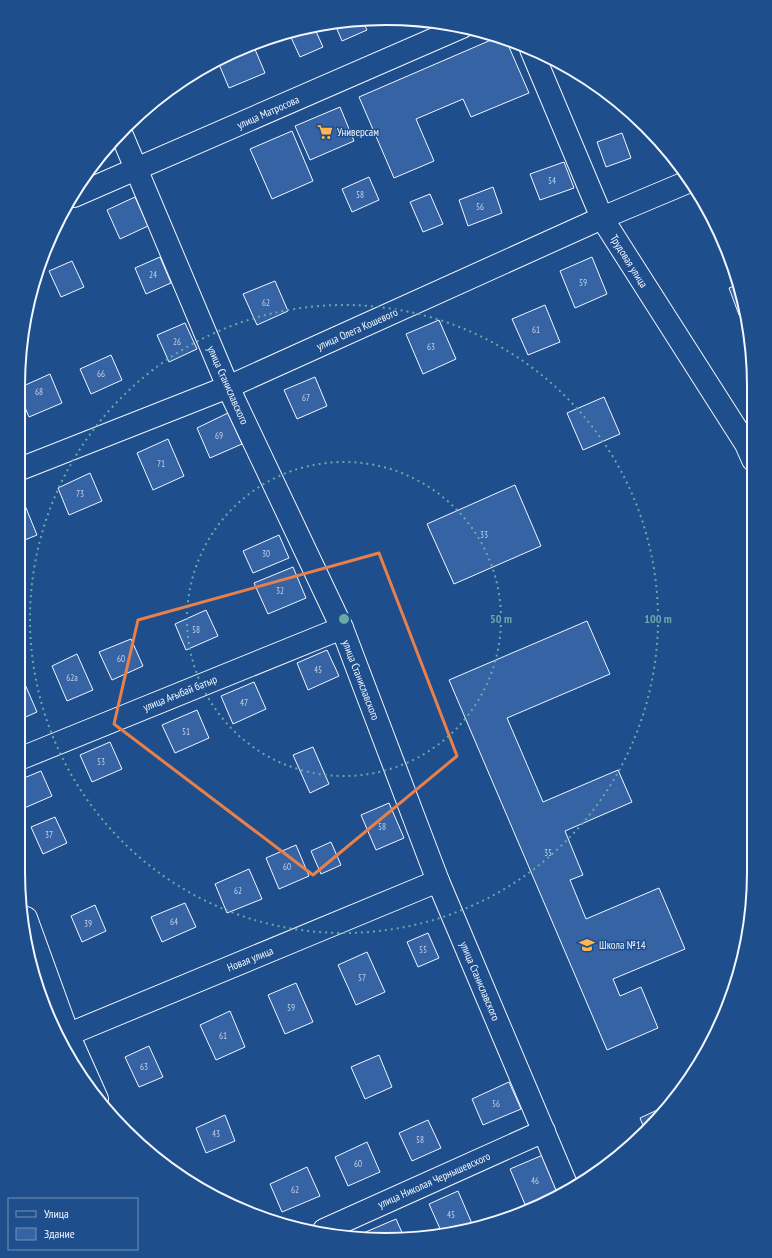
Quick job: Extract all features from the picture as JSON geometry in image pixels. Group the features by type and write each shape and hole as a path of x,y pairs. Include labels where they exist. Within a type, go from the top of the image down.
{"street":[{"name":"улица Матросова","path":"81,193 452,31"},
{"name":"Трудовая улица","path":"534,57 602,218 747,444"},
{"name":"улица Станиславского","path":"124,139 228,387 342,628 438,881 566,1185"},
{"name":"улица Олега Кошевого","path":"25,468 228,387 602,218 685,183"},
{"name":"улица Ағыбай батыр","path":"25,757 342,628"},
{"name":"Новая улица","path":"65,1035 438,881"},
{"path":"30,929 65,1035 76,1056"},
{"name":"улица Николая Чернышевского","path":"328,1228 544,1131"}],"highlighted area":[{"path":"379,553 457,756 313,875 114,724 138,620"}],"building":[{"path":"365,26 367,30 342,41 337,28"},
{"path":"316,32 323,47 300,57 291,38"},
{"path":"490,40 509,46 529,93 471,117 463,99 416,119 434,161 394,178 359,97"},
{"path":"255,49 265,73 229,88 220,66"},
{"path":"340,107 354,141 310,160 295,126"},
{"path":"292,131 313,181 272,199 250,149"},
{"path":"622,133 631,158 606,167 597,142"},
{"path":"564,162 574,188 540,200 530,174"},
{"path":"369,177 379,200 352,212 342,189"},
{"path":"493,187 502,213 468,226 459,200"},
{"path":"430,194 443,224 423,232 410,202"},
{"path":"135,197 148,226 120,239 107,210"},
{"path":"160,257 171,283 146,294 135,268"},
{"path":"592,257 607,294 575,308 560,271"},
{"path":"72,261 84,287 61,297 49,271"},
{"path":"275,281 288,311 257,325 243,294"},
{"path":"733,286 740,315 739,315 729,288"},
{"path":"545,305 560,342 528,355 512,319"},
{"path":"439,320 456,359 423,374 406,334"},
{"path":"185,323 197,349 169,362 157,335"},
{"path":"111,355 122,380 91,394 80,369"},
{"path":"50,374 62,403 29,417 25,408 25,385"},
{"path":"315,377 327,406 297,419 284,390"},
{"path":"604,397 620,434 583,450 567,413"},
{"path":"228,413 242,444 210,458 197,428"},
{"path":"168,439 184,476 153,490 137,453"},
{"path":"90,473 102,501 69,515 58,488"},
{"path":"515,485 541,546 454,584 427,524"},
{"path":"25,505 37,535 25,540"},
{"path":"279,535 289,558 253,573 243,551"},
{"path":"293,567 306,598 268,614 254,583"},
{"path":"206,610 218,636 186,650 175,624"},
{"path":"587,621 610,674 507,718 543,802 618,770 632,802 565,831 583,875 570,880 586,919 659,888 685,949 613,979 620,996 641,987 658,1028 607,1050 449,680"},
{"path":"131,639 143,666 112,680 99,652"},
{"path":"327,650 339,676 308,690 297,663"},
{"path":"77,654 93,690 67,701 52,666"},
{"path":"254,682 266,709 233,724 221,696"},
{"path":"25,684 37,712 25,717"},
{"path":"197,710 209,738 175,753 162,725"},
{"path":"110,742 122,769 92,782 80,755"},
{"path":"313,747 329,784 310,793 293,755"},
{"path":"41,771 52,796 25,808 25,778"},
{"path":"389,803 404,838 376,850 361,815"},
{"path":"55,817 67,843 43,854 31,827"},
{"path":"331,842 341,865 321,874 311,851"},
{"path":"296,845 309,876 279,889 266,858"},
{"path":"249,869 262,899 227,913 215,884"},
{"path":"185,903 196,927 162,942 151,917"},
{"path":"95,905 106,931 82,942 71,916"},
{"path":"428,933 439,958 418,967 407,942"},
{"path":"367,952 385,992 356,1005 338,965"},
{"path":"296,983 313,1022 285,1034 268,995"},
{"path":"230,1011 245,1047 216,1060 200,1025"},
{"path":"149,1046 163,1077 139,1087 125,1057"},
{"path":"379,1055 392,1087 365,1099 351,1067"},
{"path":"509,1082 521,1109 483,1125 472,1099"},
{"path":"657,1110 643,1125 640,1118"},
{"path":"225,1115 235,1141 206,1153 196,1128"},
{"path":"428,1120 441,1148 412,1161 399,1133"},
{"path":"367,1142 380,1172 348,1186 335,1157"},
{"path":"543,1155 558,1189 525,1205 510,1169"},
{"path":"307,1167 320,1196 282,1212 270,1184"},
{"path":"458,1191 472,1223 440,1229 429,1204"},
{"path":"396,1219 402,1232 386,1233 365,1232"}],"place":[{"name":"Универсам","path":"325,132"},
{"name":"Школа №14","path":"587,945"}]}
